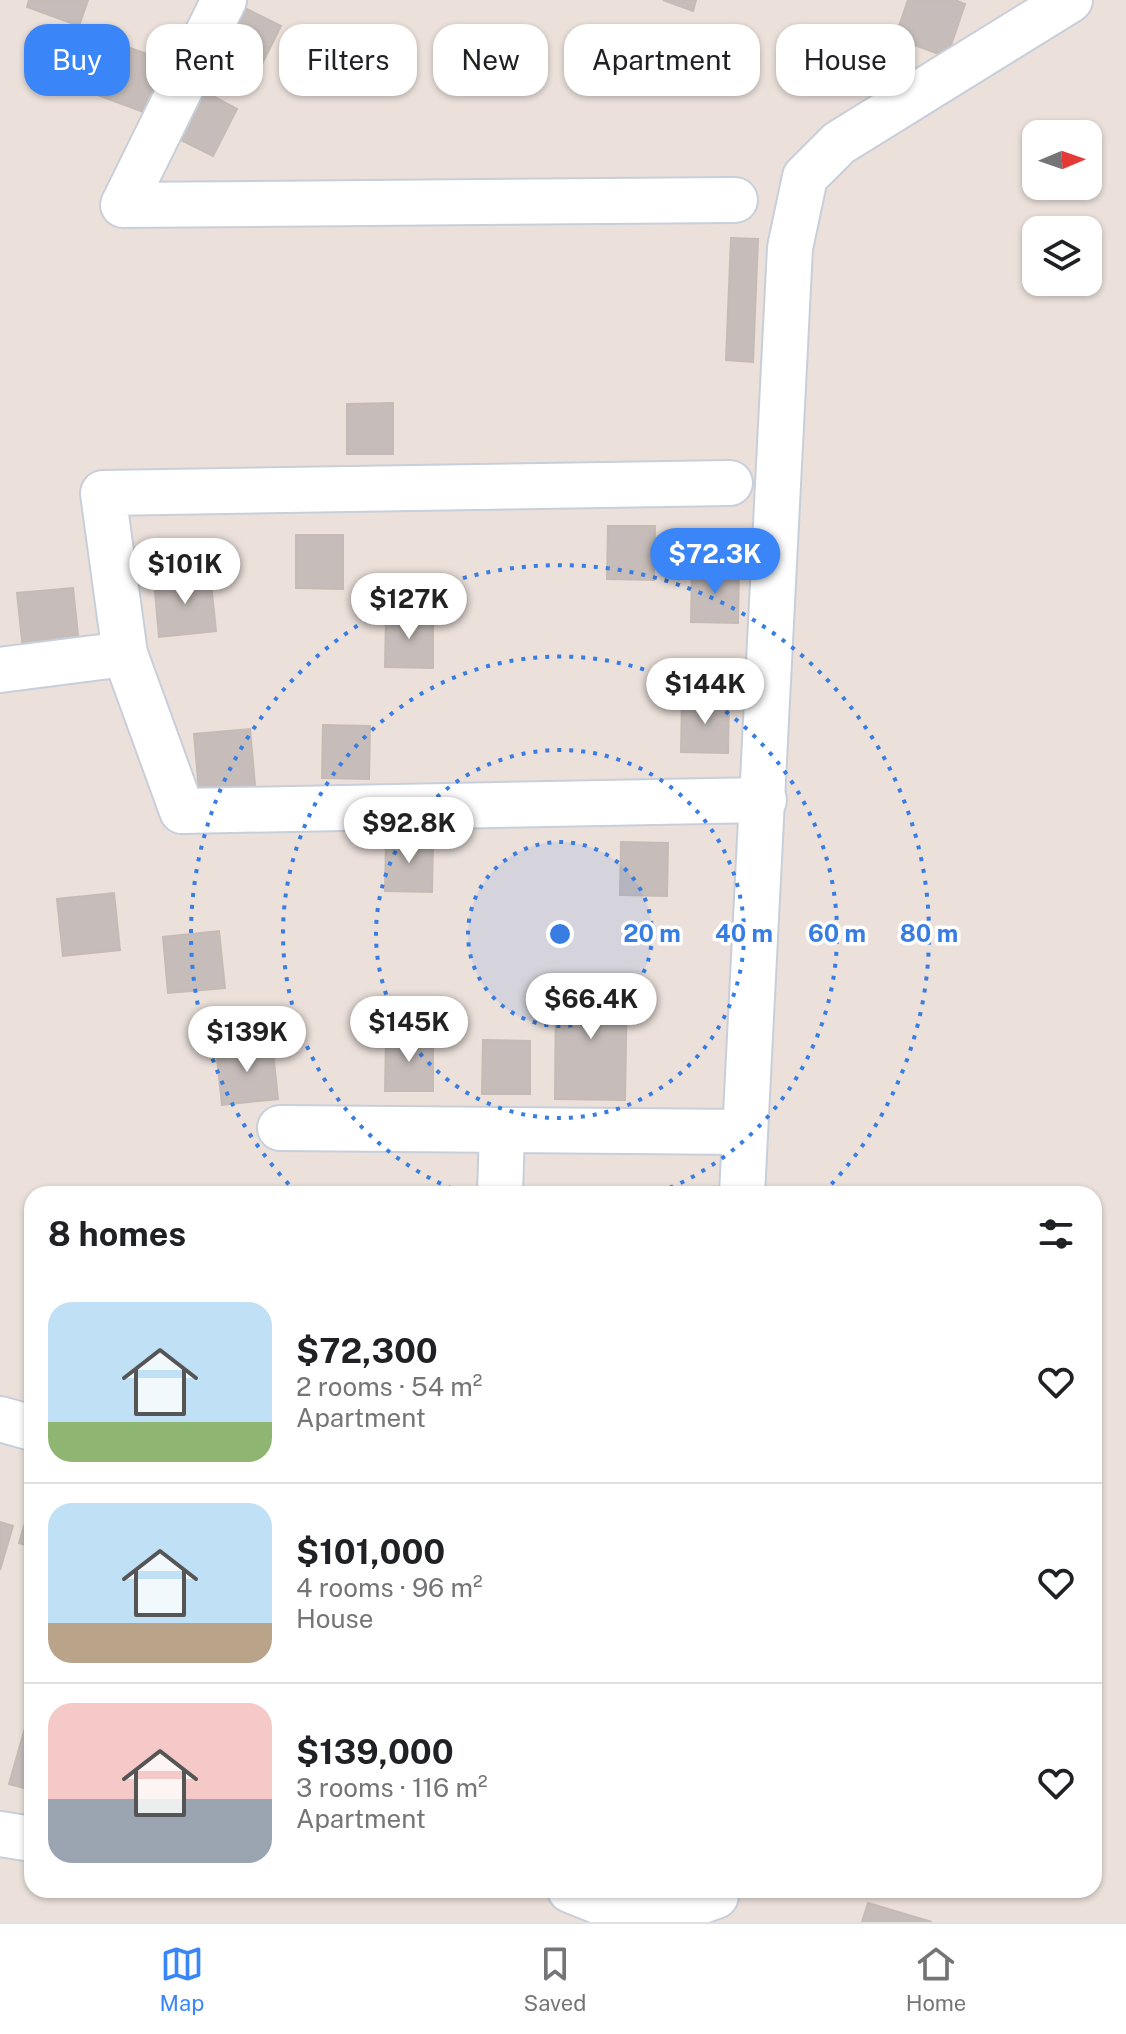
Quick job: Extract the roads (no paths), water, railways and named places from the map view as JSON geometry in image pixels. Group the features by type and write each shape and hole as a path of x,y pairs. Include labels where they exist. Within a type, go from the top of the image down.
{"street":[{"path":"224,0 123,205 735,200"},
{"path":"742,1186 790,248 805,177 839,143 1070,0"},
{"path":"730,483 103,493 125,654 182,811 764,800"},
{"path":"0,670 125,654"},
{"path":"280,1128 745,1132"},
{"path":"500,1186 502,1130"},
{"path":"0,1419 24,1426"},
{"path":"0,1834 24,1838"},
{"path":"590,1898 647,1921 717,1903"}]}
